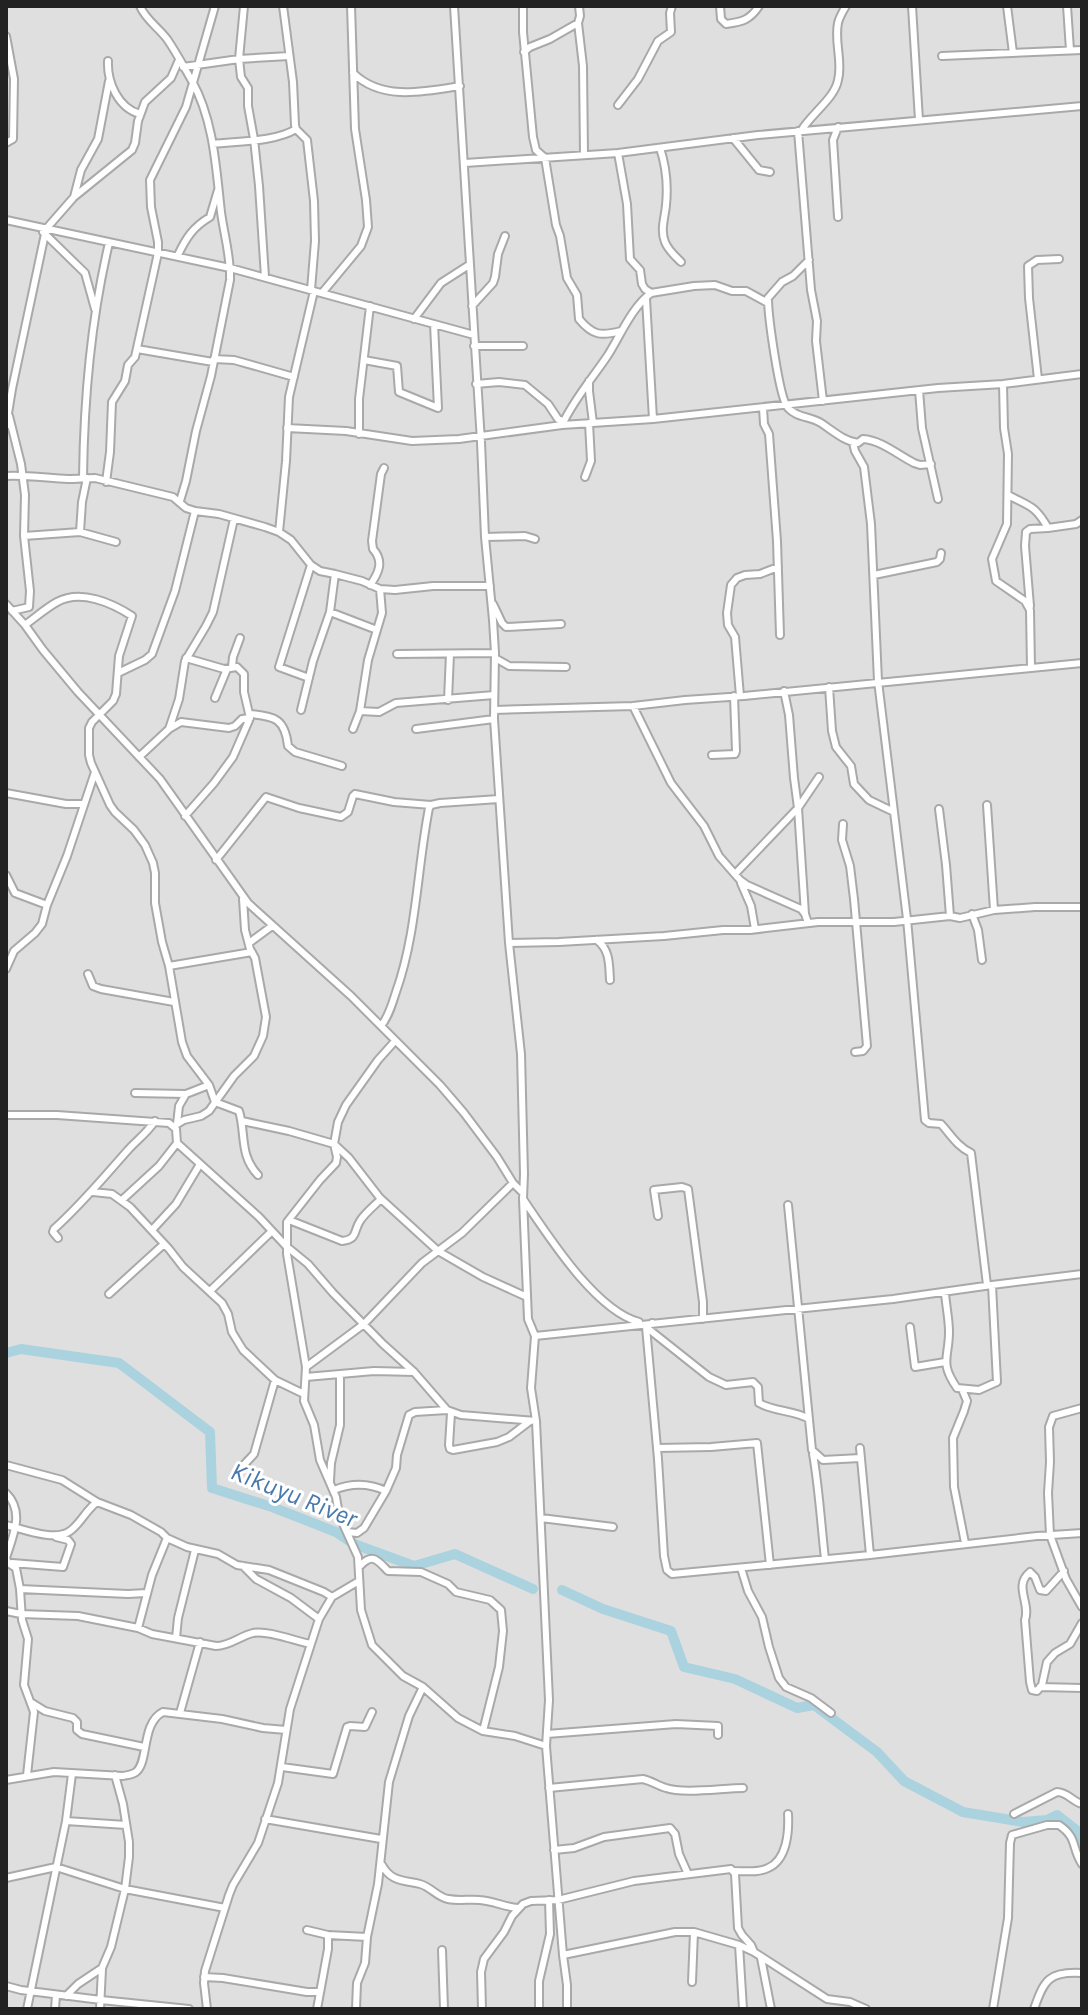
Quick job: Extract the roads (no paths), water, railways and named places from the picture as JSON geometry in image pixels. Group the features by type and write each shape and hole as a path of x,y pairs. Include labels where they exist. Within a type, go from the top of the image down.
{"street":[{"path":"140,6 143,14 168,41 193,83 207,117 220,185 230,268 213,360 180,501"},
{"path":"106,482 113,397 123,387 128,365 137,349 158,253 150,180 186,107 215,6"},
{"path":"244,6 239,59 241,77 248,88 265,277"},
{"path":"279,532 287,411 316,291 314,209 307,140 296,129 283,6"},
{"path":"316,291 361,246 368,227 355,129 351,6"},
{"path":"454,6 485,537 495,655 494,719 499,799 509,943 521,1054 527,1297 528,1319 535,1336 531,1388 541,1518 549,1700 546,1746 567,2009"},
{"path":"523,6 524,52 533,137 536,150 545,158 567,278 577,295 579,319 595,334 621,331"},
{"path":"579,6 584,155"},
{"path":"618,105 638,79 658,41 671,32 672,6"},
{"path":"720,6 721,19 726,24 749,19 759,6"},
{"path":"823,401 800,131 838,83 838,28 846,6"},
{"path":"912,6 919,120"},
{"path":"1007,6 1013,53"},
{"path":"1067,6 1070,50"},
{"path":"524,52 578,23"},
{"path":"6,36 14,79 13,139 6,143"},
{"path":"942,56 1082,50"},
{"path":"6,426 9,389 42,230 74,197 132,150 140,114 150,97 183,66 289,56"},
{"path":"74,197 81,170 98,139 109,81 108,61"},
{"path":"171,78 183,66"},
{"path":"353,73 362,82 392,92 460,86"},
{"path":"109,81 129,109 140,114"},
{"path":"186,107 199,95"},
{"path":"465,163 618,153 838,127 1082,106"},
{"path":"838,127 833,140 838,217"},
{"path":"213,144 287,135 296,129"},
{"path":"733,138 759,170 770,172"},
{"path":"660,148 666,183 663,235 667,247 681,262"},
{"path":"618,153 627,204 630,259 640,270 648,295 653,419"},
{"path":"178,255 186,237 210,217 220,185"},
{"path":"6,220 42,230 178,255 474,335"},
{"path":"42,230 85,273 96,313"},
{"path":"472,306 493,283 505,236"},
{"path":"80,532 86,408 100,279 109,243"},
{"path":"1038,379 1028,266 1037,260 1059,259"},
{"path":"809,260 769,295 773,348 785,406 797,415 813,418 853,443 868,439 914,463 931,464"},
{"path":"414,319 441,283 469,265"},
{"path":"563,423 571,405 648,295 715,285 730,291 746,291 768,303"},
{"path":"359,434 359,399 370,306"},
{"path":"364,360 397,366 399,392 438,408 434,324"},
{"path":"474,346 523,346"},
{"path":"137,349 234,360 294,377"},
{"path":"287,428 412,441 480,437 563,423 653,419 1082,374"},
{"path":"585,477 591,461 589,381"},
{"path":"476,384 499,382 525,385 548,404 563,423"},
{"path":"1003,384 1008,454 1007,524 993,553 992,565 996,581 1025,601 1030,610"},
{"path":"919,390 922,428 938,499"},
{"path":"763,408 764,424 769,434 780,635"},
{"path":"8,413 25,495 24,536 30,591 29,607 12,611"},
{"path":"853,443 864,467 871,524 878,681 907,919 925,1120 941,1124 952,1140 971,1153 989,1285 997,1382 979,1390 962,1389 957,1388 948,1376 945,1362 949,1335 945,1293"},
{"path":"370,585 379,574 380,562 372,541 384,468"},
{"path":"6,476 85,477 173,497 195,511 211,512 279,532 291,540 311,565 320,571 380,589 490,586"},
{"path":"1008,495 1034,508 1048,528"},
{"path":"118,673 152,654 175,591 195,511"},
{"path":"169,729 179,699 186,658 213,612 234,519"},
{"path":"1031,668 1026,532 1076,524 1082,520"},
{"path":"24,536 80,532 116,542"},
{"path":"485,537 525,536 535,539"},
{"path":"874,575 937,562 941,553"},
{"path":"309,678 279,667 311,565"},
{"path":"712,755 735,754 736,751 735,637 728,625 727,613 731,585 737,578 778,567"},
{"path":"301,710 330,612 335,574"},
{"path":"353,729 360,711 367,664 382,613 380,589"},
{"path":"25,625 69,597 96,600 132,616 121,646 116,694 89,728 89,755 110,805 134,830 153,863 155,903 187,1056 209,1085 215,1102"},
{"path":"490,597 506,627 561,624"},
{"path":"6,604 61,673 160,779 248,903 381,1026 464,1113 560,1252 606,1305 625,1318 648,1325 709,1377 726,1385 753,1382 758,1387 759,1403 809,1419"},
{"path":"330,612 377,630"},
{"path":"215,698 240,638"},
{"path":"397,654 495,655 507,666 566,667"},
{"path":"448,700 450,654"},
{"path":"185,816 233,757 250,716 245,699 244,674 237,667 186,658"},
{"path":"494,710 633,706 1067,664 1082,666"},
{"path":"829,687 836,747 851,766 854,784 869,800 894,812"},
{"path":"784,691 789,715 808,923"},
{"path":"360,711 379,712 396,703 494,695"},
{"path":"633,706 671,783 704,826 719,856 738,877 757,891 796,906 805,914"},
{"path":"139,757 169,729 184,721 229,728 250,716 273,717 285,729 288,746 295,752 342,766"},
{"path":"416,729 494,719"},
{"path":"6,969 14,951 40,927 95,772"},
{"path":"738,877 751,855 798,808 819,777"},
{"path":"6,793 66,804 83,804"},
{"path":"216,860 266,797 341,817 348,812 355,794 431,805 499,799"},
{"path":"381,1026 387,1018 405,967 426,821 431,805"},
{"path":"987,805 994,910"},
{"path":"939,809 950,916"},
{"path":"843,824 842,840 850,866 867,1046 863,1051 855,1052"},
{"path":"6,875 15,893 47,905"},
{"path":"738,877 751,906 755,929"},
{"path":"6,1115 57,1115 175,1125 206,1114 234,1076 254,1056 263,1036 266,1017 255,958 245,927 242,895"},
{"path":"509,943 597,940 828,921 894,922 950,916 960,918 994,910 1082,907"},
{"path":"972,914 978,930 982,960"},
{"path":"249,943 272,926"},
{"path":"597,940 608,953 610,980"},
{"path":"169,966 252,952"},
{"path":"88,974 93,986 101,989 174,1002"},
{"path":"210,1291 288,1221 336,1163 334,1144 338,1122 346,1105 395,1041"},
{"path":"135,1093 186,1094 209,1085"},
{"path":"186,1094 179,1106 175,1125 177,1143 308,1264 449,1411 449,1447 453,1450 497,1442 533,1421"},
{"path":"215,1102 239,1111 245,1154 258,1175"},
{"path":"58,1238 54,1229 93,1192 99,1181 155,1121"},
{"path":"242,1121 334,1144 381,1199 438,1251 483,1277 527,1297"},
{"path":"122,1200 153,1172 177,1143"},
{"path":"152,1230 176,1204 200,1164"},
{"path":"306,1367 364,1324 422,1263 462,1233 513,1183"},
{"path":"658,1216 654,1190 688,1189 703,1319"},
{"path":"93,1192 112,1194 122,1200 183,1267 225,1307 232,1332 243,1350 275,1380 304,1394"},
{"path":"288,1221 342,1241 349,1240 361,1219 381,1199"},
{"path":"788,1205 825,1559"},
{"path":"288,1221 286,1246 306,1367 306,1406 314,1425 320,1460 358,1557 361,1610 372,1645 403,1676 423,1687 458,1718 483,1731 515,1736 546,1746"},
{"path":"109,1294 164,1244"},
{"path":"535,1336 945,1293 1082,1274"},
{"path":"648,1325 664,1556 667,1570 675,1574 1082,1533"},
{"path":"910,1327 915,1367 945,1362"},
{"path":"306,1377 374,1371 414,1372"},
{"path":"330,1481 340,1425 340,1374"},
{"path":"240,1469 254,1454 275,1380"},
{"path":"962,1389 967,1401 953,1438 954,1487 965,1543"},
{"path":"1082,1408 1053,1416 1049,1427 1048,1493 1050,1535 1082,1607"},
{"path":"348,1532 357,1533 364,1528 386,1491 396,1468 409,1415 449,1411 533,1421"},
{"path":"657,1448 757,1443 770,1565"},
{"path":"860,1448 870,1555"},
{"path":"812,1450 823,1460 860,1458"},
{"path":"6,1476 8,1466 62,1480 97,1502 131,1515 167,1538 195,1550 218,1554 243,1566 269,1570 332,1597"},
{"path":"334,1490 347,1485 369,1485 386,1491"},
{"path":"6,1493 14,1501 15,1527 6,1558 16,1568 23,1627 28,1639 24,1685 32,1703 33,1724 27,1775"},
{"path":"55,1537 71,1530 89,1507 97,1502"},
{"path":"541,1518 613,1527"},
{"path":"6,1525 68,1540 71,1544 63,1567 8,1563"},
{"path":"138,1628 146,1593 167,1538"},
{"path":"176,1638 195,1550"},
{"path":"360,1566 370,1559 379,1561 388,1571 421,1572 448,1584 454,1591 486,1599 501,1610 503,1631 499,1667 483,1731"},
{"path":"243,1566 256,1579 291,1598 319,1619"},
{"path":"741,1568 748,1591 762,1617 779,1678 786,1687 811,1698 831,1713"},
{"path":"1064,1571 1046,1591 1040,1590 1030,1572 1023,1581 1031,1688 1037,1691 1047,1662 1070,1644 1082,1623"},
{"path":"207,2009 204,1977 233,1885 258,1843 282,1767 293,1699 310,1644 319,1619 332,1597 359,1581"},
{"path":"20,1589 146,1593"},
{"path":"6,1611 78,1616 138,1628 152,1634 224,1646 254,1633 310,1644"},
{"path":"180,1713 200,1642"},
{"path":"356,2009 357,1983 365,1963 381,1863 389,1782 409,1716 423,1687"},
{"path":"1040,1687 1082,1688"},
{"path":"32,1703 45,1711 73,1718 82,1734 144,1747"},
{"path":"6,1780 54,1772 128,1776 137,1772 154,1719 163,1712 286,1730"},
{"path":"282,1767 333,1774 347,1727 365,1727 372,1712"},
{"path":"547,1734 676,1724 718,1726 718,1735"},
{"path":"27,2009 66,1821 72,1774"},
{"path":"100,2009 102,1968 115,1934 129,1857 123,1804 115,1775"},
{"path":"549,1788 643,1779 668,1789 743,1788"},
{"path":"1014,1814 1057,1792 1064,1792 1082,1804"},
{"path":"482,2009 481,1972 484,1959 518,1908 531,1901 558,1900 634,1881 728,1869 760,1871 774,1864 785,1847 788,1814"},
{"path":"265,1819 381,1839"},
{"path":"66,1821 126,1825"},
{"path":"993,2009 1008,1918 1011,1837 1021,1831 1059,1825 1073,1837 1082,1864"},
{"path":"554,1850 574,1848 604,1837 670,1828 675,1834 688,1874"},
{"path":"381,1863 392,1878 423,1884 442,1897 485,1900 518,1908"},
{"path":"6,1878 56,1867 125,1889 225,1908"},
{"path":"734,1871 739,1931 757,1955 771,2009"},
{"path":"539,2009 539,1981 550,1934 549,1900"},
{"path":"307,1930 328,1935 367,1937"},
{"path":"563,1955 675,1932 694,1932 739,1945 831,2001 850,2002 866,2009"},
{"path":"692,1982 694,1932"},
{"path":"317,2009 328,1935"},
{"path":"739,1945 743,2009"},
{"path":"442,1950 444,2009"},
{"path":"66,1996 102,1968"},
{"path":"1034,2009 1047,1980 1067,1973 1082,1973"},
{"path":"204,1977 320,1992"},
{"path":"6,1986 56,1995 189,2009"},
{"path":"55,2009 56,1995"},
{"path":"831,2001 835,2009"}],"waterway":[{"name":"Kikuyu River","path":"6,1353 21,1349 119,1363 210,1432 212,1488 272,1507 336,1532 354,1544 414,1566 455,1554 533,1589"},
{"name":"Kikuyu River","path":"562,1590 603,1609 671,1631 684,1667 735,1679 797,1708 814,1705 877,1752 904,1781 963,1812 1023,1822 1047,1820 1057,1815 1080,1833 1079,1847 1082,1850"}]}
